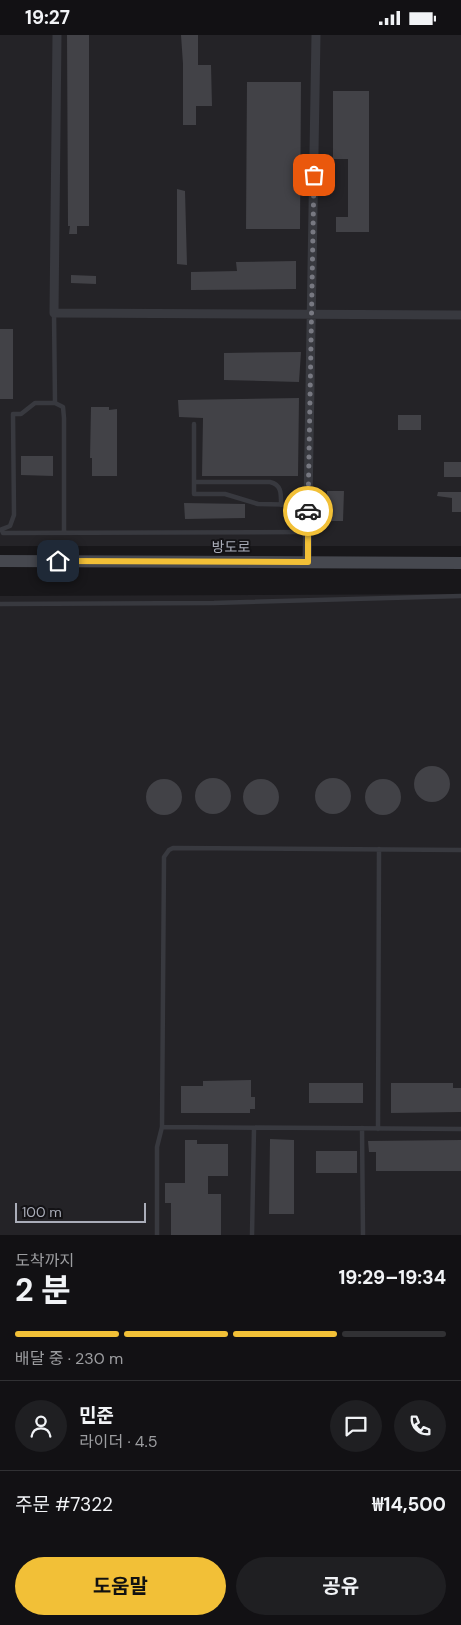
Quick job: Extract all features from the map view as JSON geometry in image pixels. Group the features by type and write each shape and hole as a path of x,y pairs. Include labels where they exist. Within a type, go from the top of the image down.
{"street":[{"path":"57,35 54,313 461,315"},
{"path":"308,562 316,35"},
{"name":"방도로","path":"0,561 461,563"}],"lane":[{"path":"54,313 55,403"},
{"path":"1,530 10,526 14,515 13,414 21,414 35,403 55,403 63,407 64,418 64,533"},
{"path":"194,424 194,494 225,494 258,503 308,505"},
{"path":"194,482 276,483 279,487 281,505"},
{"path":"1,530 3,533 308,533"},
{"path":"0,604 214,603 461,596"},
{"path":"157,1235 157,1147 162,1127 164,857 167,853 173,848 461,849"},
{"path":"378,1129 379,849"},
{"path":"162,1127 461,1129"},
{"path":"252,1235 254,1128"},
{"path":"362,1129 362,1235"}],"shaded area":[{"path":"0,35 461,35 461,546 0,546"},
{"path":"461,594 461,1235 0,1235 0,596"}],"building":[{"path":"67,35 89,35 89,226 77,226 77,234 69,234 70,226 68,226"},
{"path":"181,35 198,35 198,65 211,65 212,106 196,106 196,125 183,125"},
{"path":"247,82 301,82 300,229 246,229"},
{"path":"333,91 369,91 369,232 336,232 336,217 348,217 348,159 333,159"},
{"path":"177,189 185,191 187,265 177,264"},
{"path":"296,261 296,289 191,290 191,272 237,271 236,262"},
{"path":"71,275 96,276 96,284 71,283"},
{"path":"0,329 13,329 13,399 0,399"},
{"path":"301,352 299,382 224,380 224,353"},
{"path":"299,398 298,476 202,476 203,418 179,417 178,400"},
{"path":"91,407 109,407 109,410 117,409 117,476 92,476 92,458 90,458"},
{"path":"398,415 421,415 421,430 398,430"},
{"path":"21,456 53,456 53,476 21,475"},
{"path":"444,462 461,462 461,477 444,477"},
{"path":"327,491 344,491 343,521 327,521"},
{"path":"438,492 461,492 461,512 452,512 452,498 437,496"},
{"path":"184,503 245,504 245,518 185,519"},
{"path":"432,766 439,767 445,771 449,777 449,791 445,797 439,801 432,802 425,801 419,797 415,791 414,784 415,777 419,771 425,767"},
{"path":"213,778 220,779 226,783 230,789 230,803 226,809 220,813 213,814 206,813 200,809 196,803 195,796 196,789 200,783 206,779"},
{"path":"333,778 340,779 346,783 350,789 350,803 346,809 340,813 333,814 326,813 320,809 316,803 315,796 316,789 320,783 326,779"},
{"path":"164,779 171,780 177,784 181,790 181,804 177,810 171,814 164,815 157,814 151,810 147,804 146,797 147,790 151,784 157,780"},
{"path":"261,779 268,780 274,784 278,790 278,804 274,810 268,814 261,815 254,814 248,810 244,804 243,797 244,790 248,784 254,780"},
{"path":"383,779 390,780 396,784 400,790 400,804 396,810 390,814 383,815 376,814 370,810 366,804 365,797 366,790 370,784 376,780"},
{"path":"251,1080 251,1097 255,1097 255,1109 250,1109 250,1113 181,1113 181,1086 203,1086 203,1081"},
{"path":"309,1083 363,1083 363,1103 309,1103"},
{"path":"391,1083 453,1083 453,1088 461,1088 461,1112 391,1113"},
{"path":"270,1139 294,1140 294,1214 269,1214"},
{"path":"185,1140 197,1140 197,1144 228,1144 228,1176 208,1176 208,1194 221,1194 221,1235 171,1235 171,1203 165,1203 165,1183 185,1183"},
{"path":"461,1140 461,1171 376,1171 376,1152 369,1152 368,1141"},
{"path":"316,1151 357,1151 357,1173 316,1173"}],"way so far":[{"path":"308,511 314,175"}],"route":[{"path":"58,561 308,562 308,511"}]}
